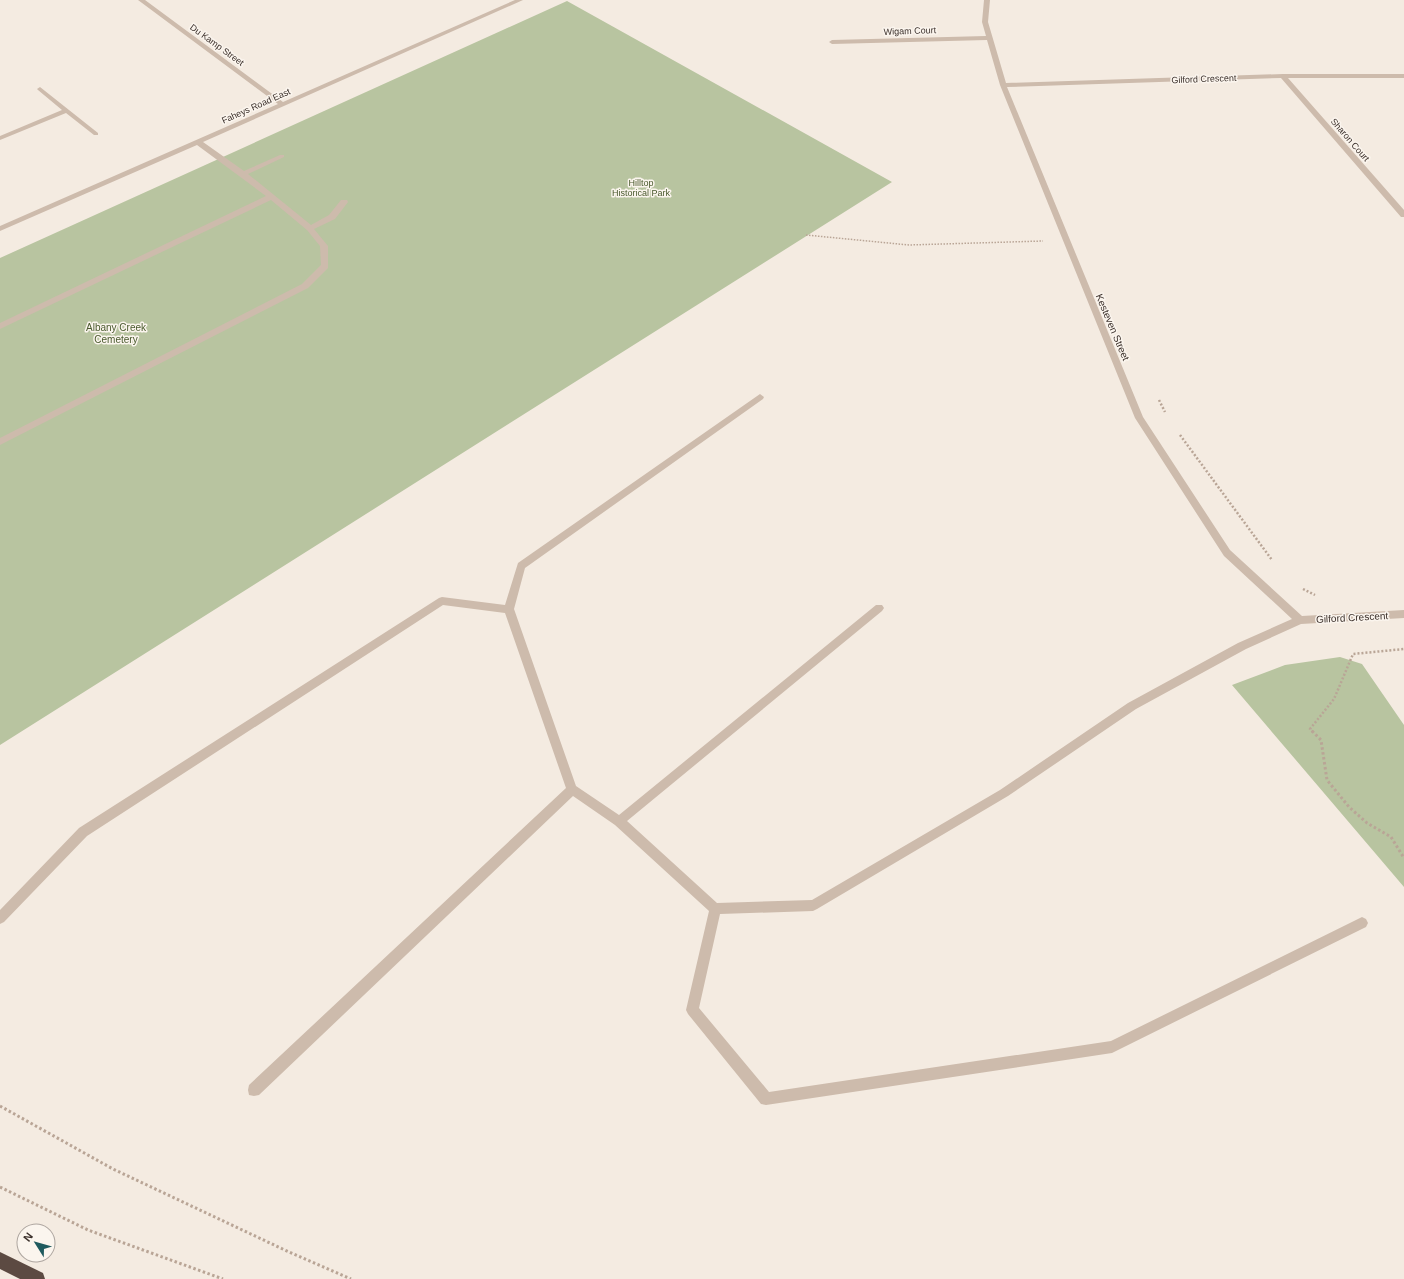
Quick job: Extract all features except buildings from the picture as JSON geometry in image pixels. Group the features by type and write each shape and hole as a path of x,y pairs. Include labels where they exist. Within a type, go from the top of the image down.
{"highway":[{"path":"0,1260 37,1279"}],"street":[{"name":"Du Kamp Street","path":"140,0 282,104"},
{"path":"499,0 508,5"},
{"name":"Faheys Road East","path":"0,228 520,0"},
{"name":"Kesteven Street","path":"987,0 985,22 988,38 1003,85 1065,240 1139,418 1227,553 1300,620"},
{"name":"Wigam Court","path":"832,42 988,38"},
{"name":"Gilford Crescent","path":"1003,85 1283,76 1404,76"},
{"name":"Sharon Court","path":"1283,76 1404,215"},
{"path":"40,89 96,134"},
{"path":"0,138 66,111"},
{"path":"0,442 305,286 325,266 324,246 310,228 243,174 198,142"},
{"path":"243,174 282,156"},
{"path":"0,326 271,197"},
{"path":"310,228 332,217 344,202"},
{"path":"760,397 521,566 509,609 572,789 619,821 715,910 813,905 1004,793 1132,706 1242,646 1300,620"},
{"path":"0,918 83,832 442,601 509,609"},
{"path":"619,821 879,608"},
{"name":"Gilford Crescent","path":"1300,620 1404,614"},
{"path":"254,1090 572,789"},
{"path":"715,910 692,1010 766,1099 1112,1048 1362,923"}],"path":[{"path":"806,235 910,246 1065,240"},
{"path":"1159,400 1166,413"},
{"path":"1179,433 1275,564"},
{"path":"1301,588 1319,596"},
{"path":"1404,649 1353,654 1334,699 1310,729 1321,740 1328,780 1349,807 1362,819 1390,837 1404,858"},
{"path":"0,1106 113,1169 289,1252 351,1279"},
{"path":"0,1187 88,1230 223,1279"}],"green space":[{"path":"567,1 892,182 0,745 0,258"},
{"path":"1340,657 1362,664 1404,725 1404,887 1232,685 1285,665"}],"park label":[{"name":"Hilltop Historical Park","path":"641,188"},
{"name":"Albany Creek Cemetery","path":"116,332"}]}
